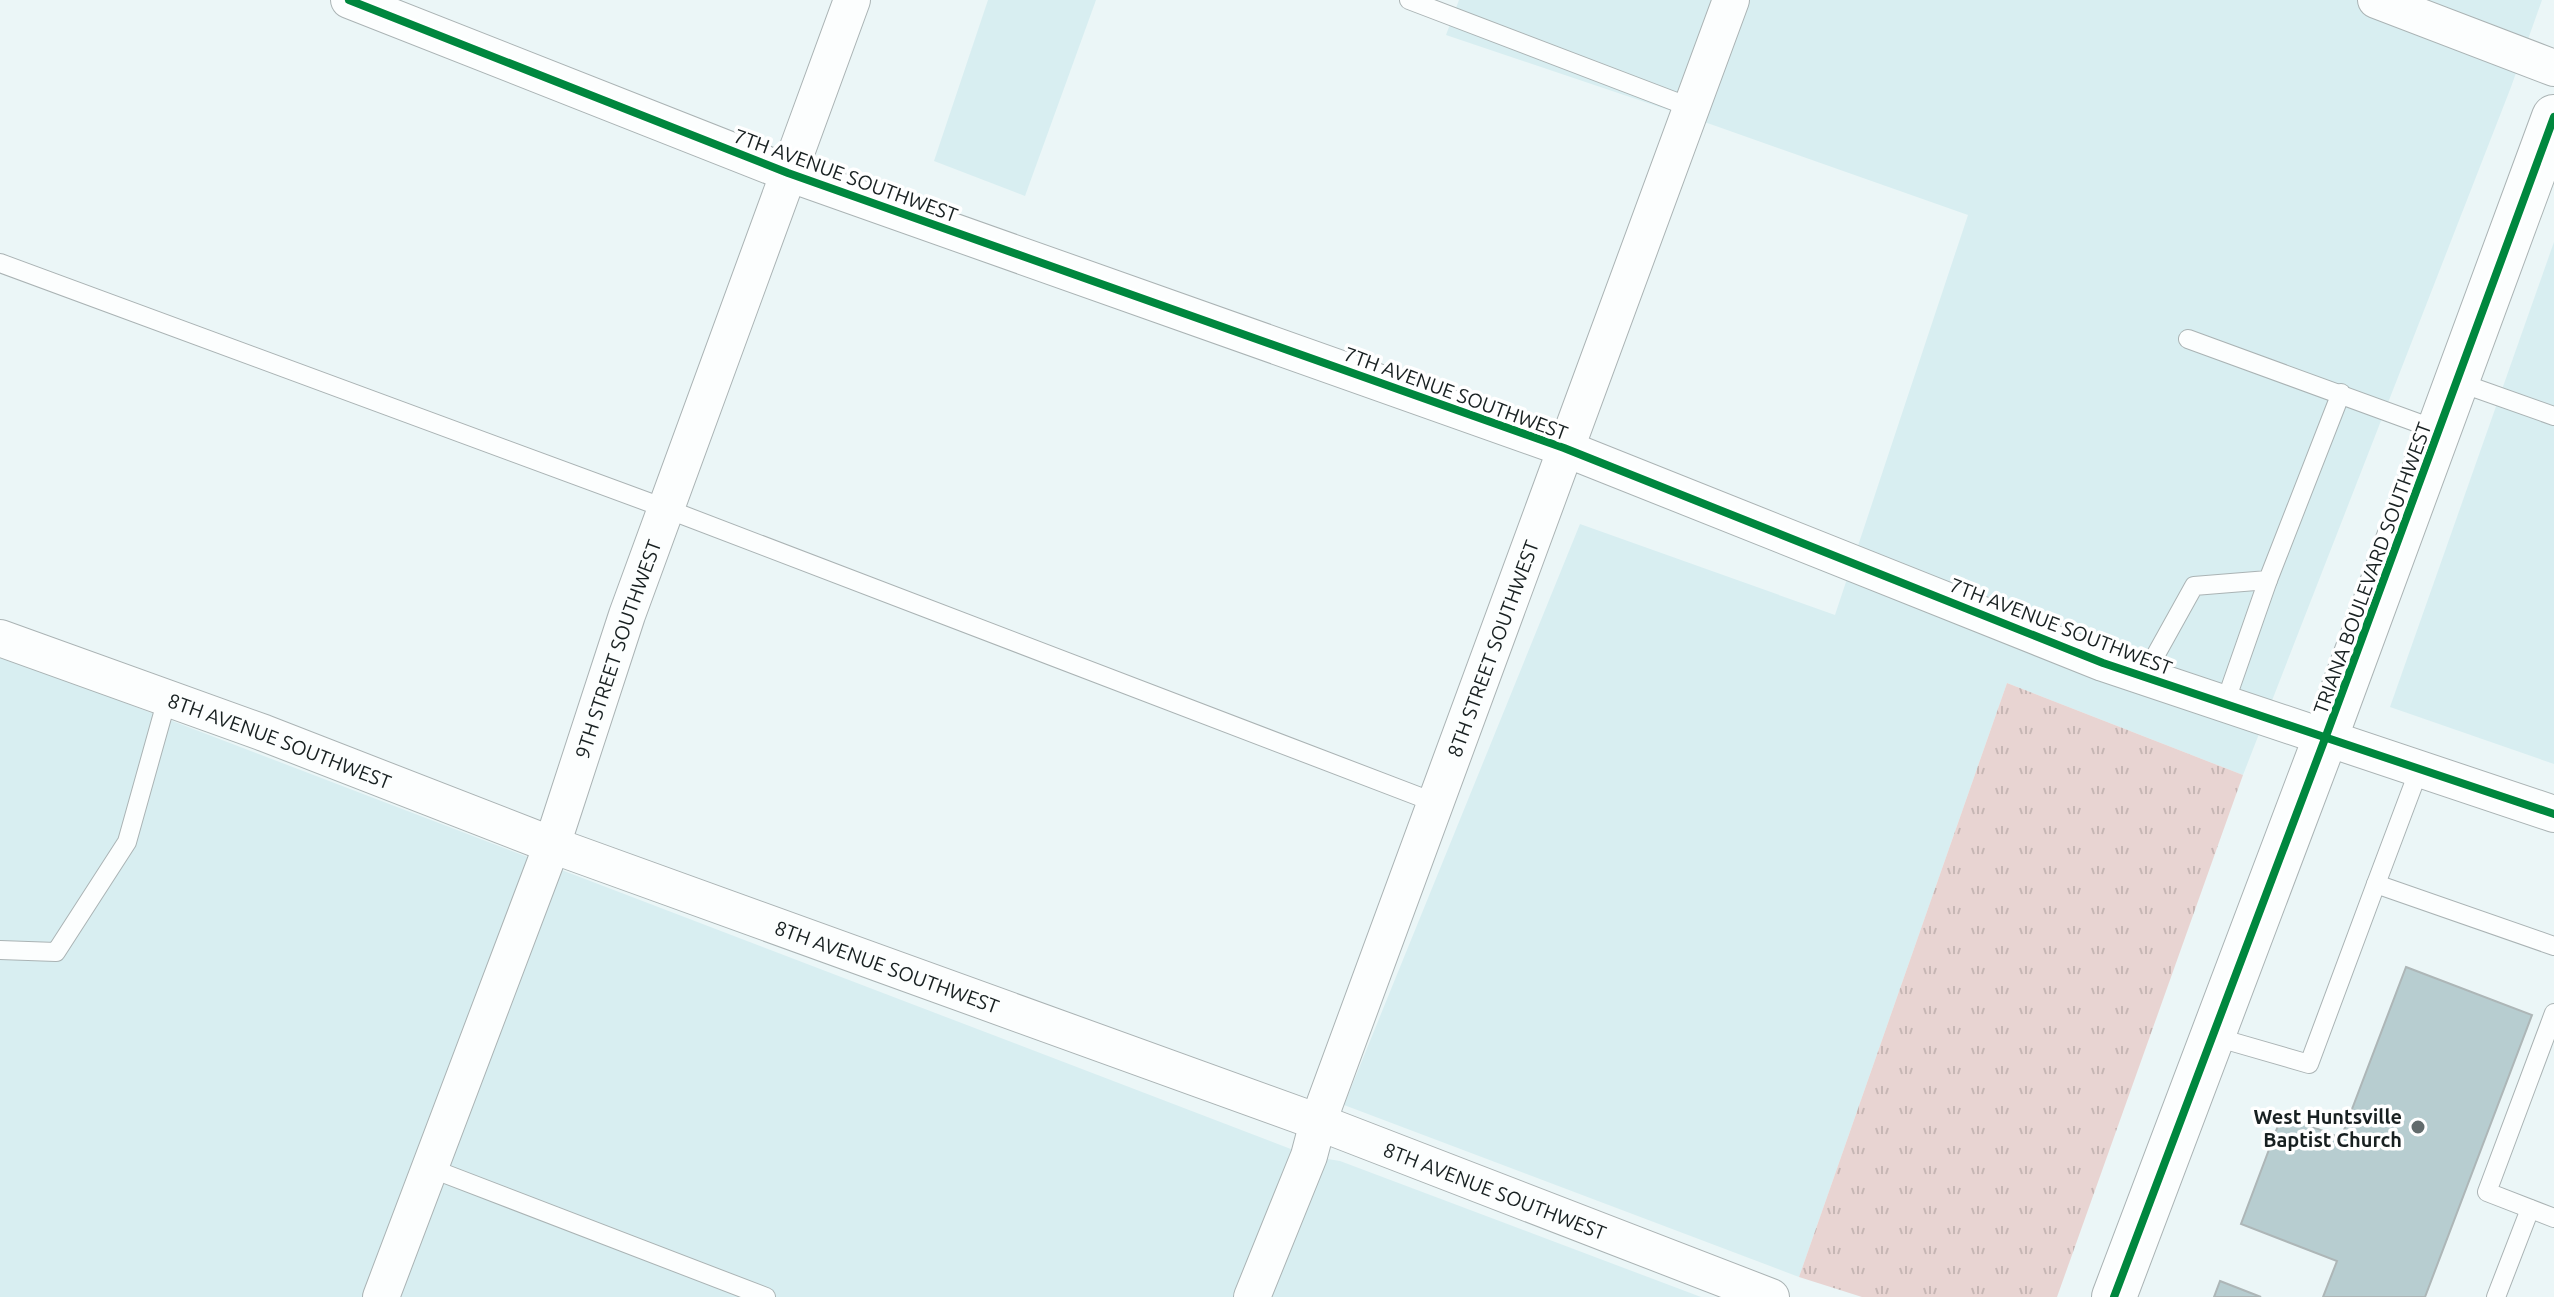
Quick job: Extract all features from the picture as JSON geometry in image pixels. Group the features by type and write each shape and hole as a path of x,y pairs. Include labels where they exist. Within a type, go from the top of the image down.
{"street":[{"name":"7TH AVENUE SOUTHWEST","path":"349,0 788,173 1564,448 2103,663 2554,814"},
{"name":"9TH STREET SOUTHWEST","path":"381,1297 552,845 627,615 852,0"},
{"name":"8TH STREET SOUTHWEST","path":"1252,1297 1309,1156 1318,1122 1564,448 1731,0"},
{"path":"2376,0 2554,68"},
{"name":"TRIANA BOULEVARD SOUTHWEST","path":"2114,1297 2440,431 2554,117"},
{"name":"8TH AVENUE SOUTHWEST","path":"0,638 552,845 1318,1122 1771,1297"}],"lane":[{"path":"1409,0 1692,108"},
{"path":"0,263 667,509 1436,803"},
{"path":"2188,339 2440,431"},
{"path":"2458,382 2554,416"},
{"path":"2225,703 2268,580 2341,393"},
{"path":"2144,676 2194,586 2268,580"},
{"path":"0,950 56,952 127,842 167,699"},
{"path":"2211,1036 2309,1064 2420,767"},
{"path":"2376,884 2554,946"},
{"path":"2554,1013 2487,1192 2554,1218"},
{"path":"430,1168 766,1297"},
{"path":"2496,1297 2530,1209"}],"shaded area":[{"path":"988,0 1096,0 1025,196 934,161"},
{"path":"1459,0 2542,0 2243,775 2007,683 1799,1277 1344,1105 1580,524 1835,615 1968,215 1446,35"},
{"path":"2554,242 2554,764 2390,707"},
{"path":"0,655 1309,1156 1340,1161 1701,1297 0,1297"}],"green space":[{"path":"2007,683 2243,775 2057,1297 1862,1297 1799,1277"}],"building":[{"name":"West Huntsville Baptist Church","path":"2406,967 2532,1015 2425,1297 2323,1297 2337,1261 2241,1224 2282,1115 2341,1138"},
{"path":"2220,1281 2261,1297 2214,1297"}],"cycle path":[{"path":"349,0 788,173 1564,448 2103,663 2554,814"},
{"path":"2114,1297 2326,736 2554,117"}],"place":[{"name":"West Huntsville Baptist Church","path":"2418,1127"}]}
